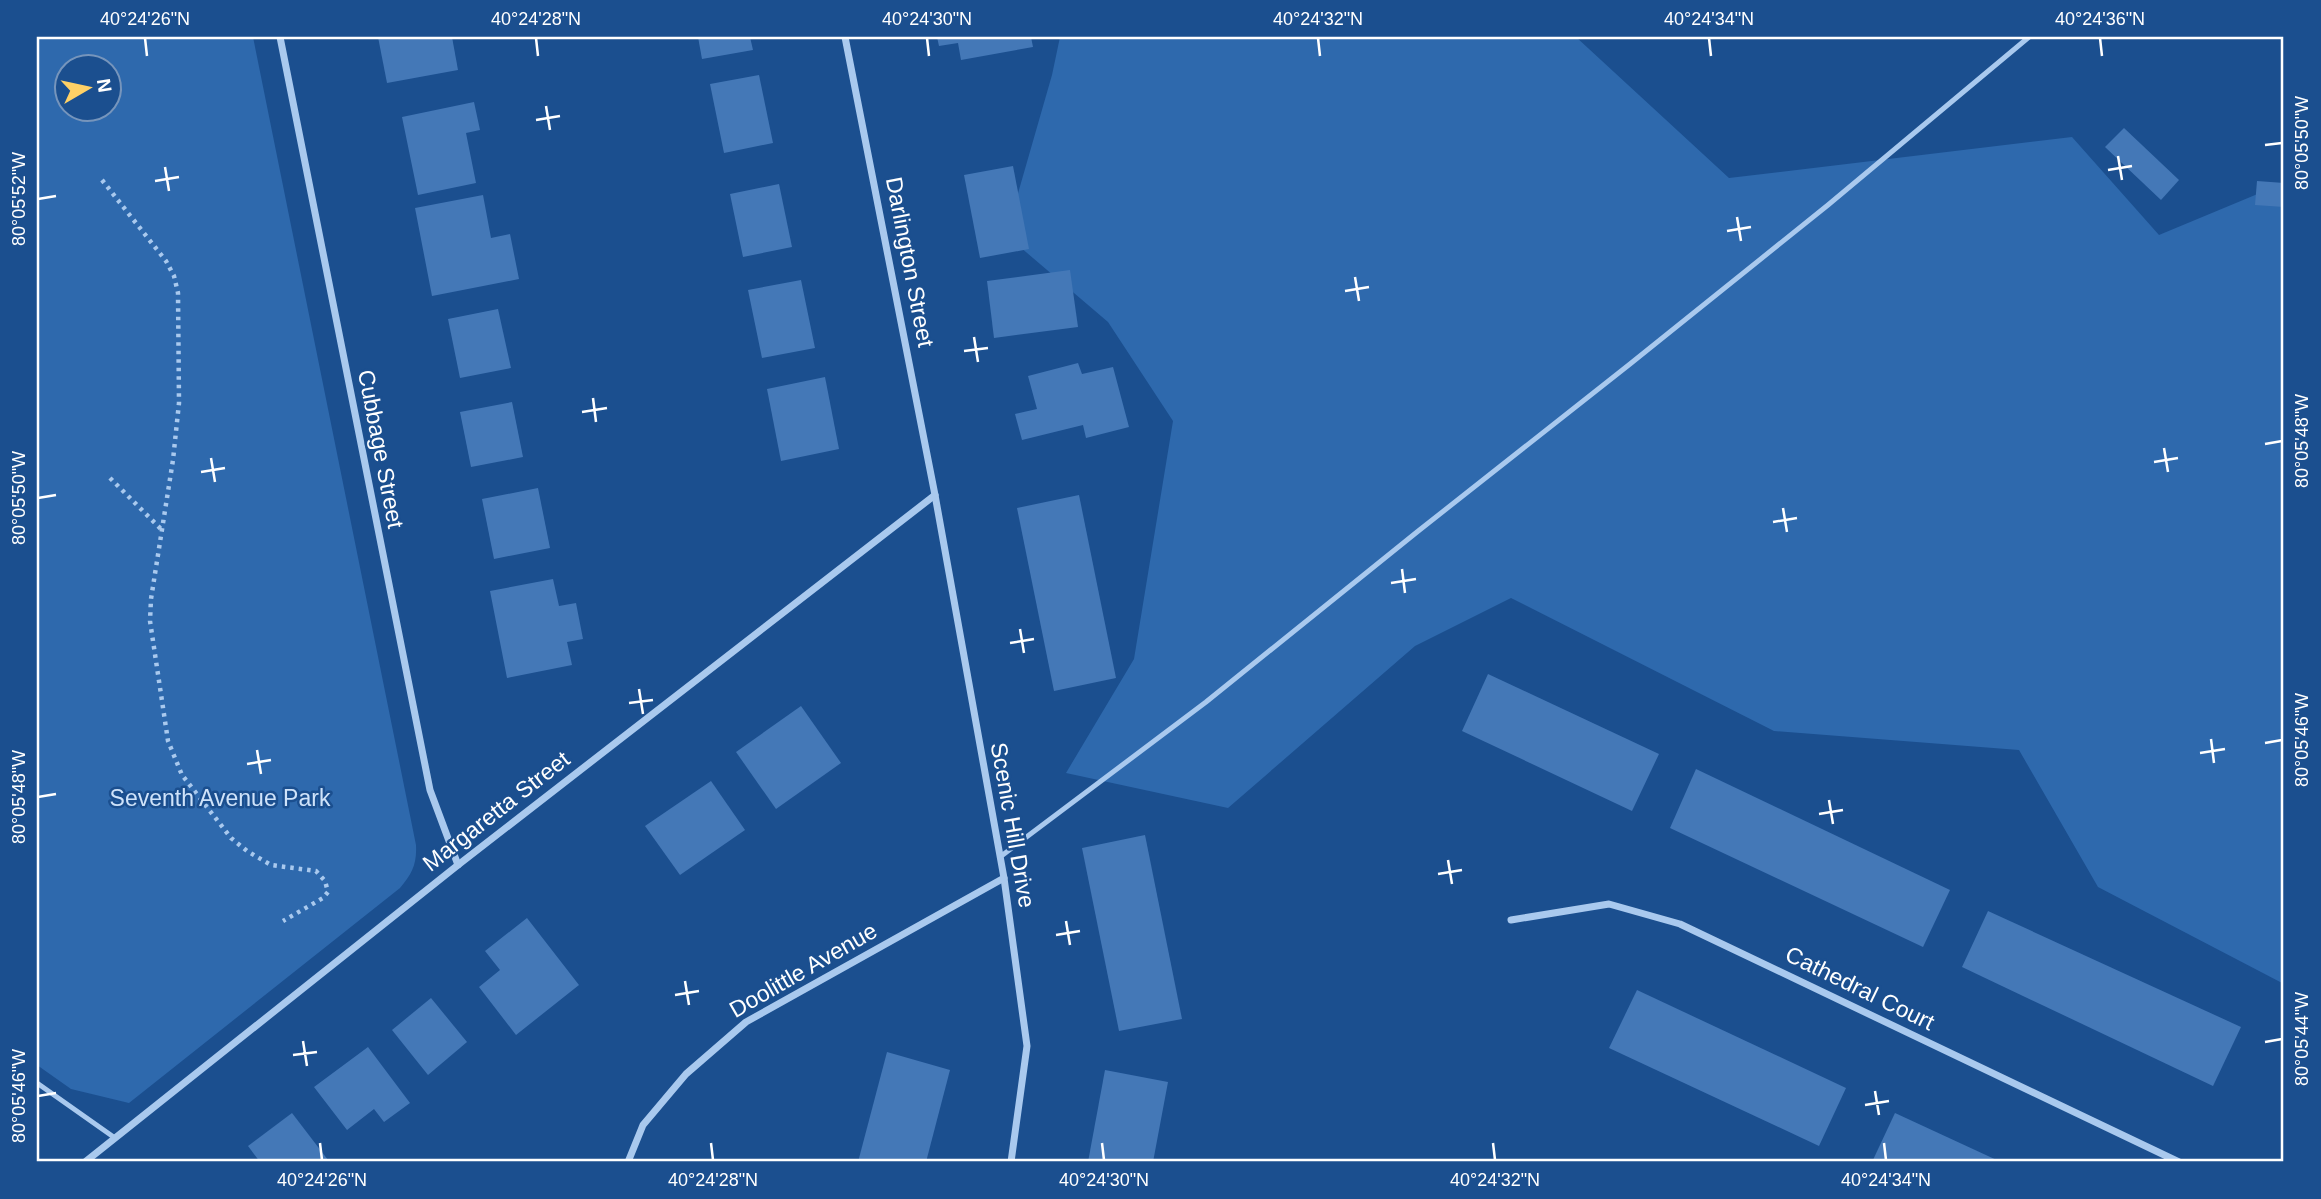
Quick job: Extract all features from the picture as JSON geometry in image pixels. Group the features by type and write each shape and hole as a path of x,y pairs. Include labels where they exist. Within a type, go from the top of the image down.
{"street":[{"name":"Cubbage Street","path":"280,37 430,790 458,865"},
{"name":"Darlington Street","path":"845,37 935,495"},
{"name":"Margaretta Street","path":"85,1162 458,865 935,495"},
{"name":"Scenic Hill Drive","path":"935,495 1004,878 1027,1046 1011,1162"},
{"name":"Doolittle Avenue","path":"628,1162 642,1125 686,1074 746,1022 1004,878"},
{"name":"Cathedral Court","path":"1511,920 1609,904 1679,923 2179,1162"}],"lane":[{"path":"1000,858 1206,702 1417,531 1630,364 1828,205 2029,37"},
{"path":"37,1083 115,1138"}],"path":[{"path":"102,180 166,261 174,276 178,293 179,403 150,621 168,741 182,775 231,838 271,865 316,871 325,881 328,892 323,898 283,922"},
{"path":"110,478 162,530"}],"green space":[{"name":"Seventh Avenue Park","path":"37,37 253,37 416,845 415,863 400,888 129,1103 71,1089 37,1065"},
{"path":"1060,37 1576,37 1729,178 2072,137 2159,235 2284,183 2284,984 2098,887 2019,750 1774,731 1511,598 1415,646 1228,808 1066,773 1134,659 1173,421 1108,322 1006,235 1052,75"}],"building":[{"path":"378,37 452,37 458,70 387,83"},
{"path":"698,37 750,37 753,50 702,59"},
{"path":"937,37 1031,37 1033,47 961,60 958,43 939,46"},
{"path":"759,75 773,143 724,153 710,84"},
{"path":"474,102 480,130 466,133 476,183 418,195 402,117"},
{"path":"2124,128 2179,180 2161,200 2105,147"},
{"path":"1013,166 1029,249 980,258 964,175"},
{"path":"2257,181 2284,183 2284,207 2255,205"},
{"path":"779,184 792,247 743,257 730,194"},
{"path":"483,195 491,238 510,234 519,279 432,296 415,208"},
{"path":"1070,270 1078,327 994,338 987,281"},
{"path":"801,280 815,348 762,358 748,290"},
{"path":"498,309 511,368 460,378 448,319"},
{"path":"1078,363 1082,374 1113,367 1129,427 1086,438 1083,425 1022,440 1015,414 1037,409 1028,376"},
{"path":"825,377 839,449 781,461 767,389"},
{"path":"512,402 523,457 471,467 460,412"},
{"path":"538,488 550,548 494,559 482,499"},
{"path":"1079,495 1116,678 1054,691 1017,508"},
{"path":"553,579 559,606 576,603 583,639 567,642 572,665 507,678 490,591"},
{"path":"1488,674 1659,754 1632,811 1462,731"},
{"path":"801,706 841,763 776,809 736,752"},
{"path":"1696,769 1950,890 1923,947 1670,828"},
{"path":"711,781 745,830 680,875 645,826"},
{"path":"1145,835 1182,1019 1119,1031 1082,848"},
{"path":"1988,911 2241,1027 2213,1086 1962,967"},
{"path":"527,918 579,985 516,1035 479,987 500,970 485,951"},
{"path":"1637,990 1846,1088 1819,1146 1609,1048"},
{"path":"431,998 467,1042 428,1075 392,1030"},
{"path":"368,1047 410,1103 384,1122 374,1109 347,1130 314,1087"},
{"path":"887,1052 950,1070 926,1162 858,1162"},
{"path":"1105,1070 1168,1082 1153,1162 1088,1162"},
{"path":"292,1113 328,1160 260,1162 248,1146"},
{"path":"1895,1113 2001,1162 1872,1162"}]}
